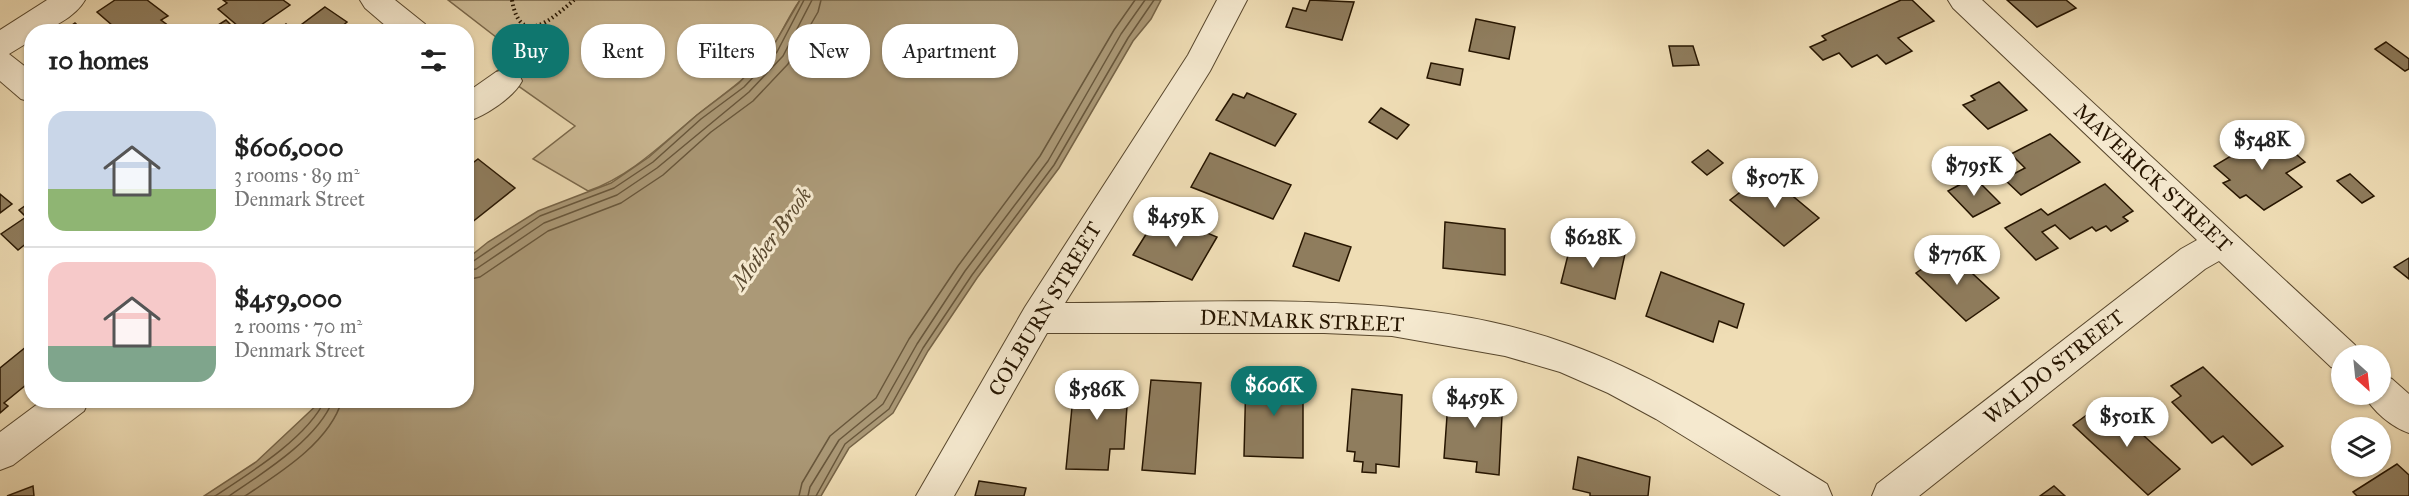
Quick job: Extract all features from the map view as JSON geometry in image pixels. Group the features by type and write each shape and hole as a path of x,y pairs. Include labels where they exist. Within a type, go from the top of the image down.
{"street":[{"path":"33,24 70,0"},
{"path":"375,0 404,24"},
{"name":"COLBURN STREET","path":"934,496 1037,318 1199,63 1232,0"},
{"name":"MAVERICK STREET","path":"1963,0 2331,345"},
{"path":"0,45 24,30"},
{"path":"0,63 24,83"},
{"path":"474,104 507,81"},
{"name":"WALDO STREET","path":"1890,496 2186,265 2222,243"},
{"name":"DENMARK STREET","path":"1037,318 1324,318 1392,321 1505,341 1565,358 1620,382 1669,408 1814,496"},
{"path":"2391,400 2409,417"},
{"path":"0,453 61,408"}],"path":[{"path":"512,0 513,16 519,24 529,27 543,25 574,0"}],"shaded area":[{"path":"448,0 800,0 776,41 776,24 677,24 677,78 744,78 632,168 604,185 588,191 533,159 575,126 507,78 569,78 569,24 492,24 492,34"}],"water":[{"name":"Mother Brook","path":"800,0 1161,0 1151,19 1133,41 1059,168 977,278 928,351 893,413 849,448 821,496 204,496 256,462 314,408 474,408 474,253 538,211 611,183 649,157 697,115 744,78 776,78 776,41"}],"building":[{"path":"115,0 147,0 168,16 161,20 166,24 111,24 97,12"},
{"path":"223,0 283,0 290,5 263,24 236,24 218,9 227,3"},
{"path":"1310,0 1354,2 1342,40 1286,27 1293,8 1306,11"},
{"path":"1901,0 1912,0 1934,21 1898,38 1912,51 1886,64 1877,55 1852,67 1839,53 1823,60 1810,47 1826,40 1822,36"},
{"path":"2007,0 2066,0 2076,8 2037,27"},
{"path":"325,7 347,22 345,24 302,24"},
{"path":"1476,19 1515,27 1509,59 1469,51"},
{"path":"2386,42 2409,59 2409,69 2405,71 2375,49"},
{"path":"1669,46 1693,46 1699,65 1673,66"},
{"path":"1431,63 1463,69 1460,85 1427,78"},
{"path":"1999,82 2027,110 1988,129 1963,105 1975,100 1971,96"},
{"path":"1247,93 1296,114 1275,146 1216,120 1233,94 1244,98"},
{"path":"1381,108 1409,125 1397,139 1369,122"},
{"path":"2271,132 2305,162 2286,173 2302,187 2264,210 2246,195 2240,198 2223,183 2230,180 2214,166"},
{"path":"2050,134 2080,162 2021,195 2004,179 2025,168 2011,154"},
{"path":"1708,150 1723,163 1707,175 1692,162"},
{"path":"1210,153 1291,185 1273,219 1191,187"},
{"path":"478,159 515,188 474,221 474,162"},
{"path":"1765,173 1819,218 1784,246 1730,200"},
{"path":"2350,174 2374,196 2362,203 2337,181"},
{"path":"1974,177 2000,203 1973,217 1948,191"},
{"path":"2105,184 2133,211 2123,217 2128,221 2111,231 2106,226 2096,231 2092,227 2070,239 2055,225 2042,232 2058,248 2036,260 2005,228 2041,209 2048,215"},
{"path":"0,194 12,204 0,213"},
{"path":"24,218 24,245 18,250 1,234"},
{"path":"1155,220 1172,227 1176,220 1217,237 1192,280 1133,255"},
{"path":"1445,222 1505,229 1505,275 1443,268"},
{"path":"1305,233 1351,247 1339,281 1293,266"},
{"path":"1572,239 1625,254 1615,299 1561,283"},
{"path":"1948,251 1999,298 1966,321 1916,273"},
{"path":"2409,258 2409,279 2394,267"},
{"path":"1661,272 1744,304 1737,328 1719,321 1713,342 1646,316"},
{"path":"24,348 24,387 4,403 8,406 0,413 0,368"},
{"path":"2203,367 2283,446 2252,465 2223,436 2212,443 2172,402 2181,396 2171,386"},
{"path":"1246,375 1303,378 1303,458 1244,456"},
{"path":"1075,376 1129,378 1124,449 1110,449 1108,470 1066,469"},
{"path":"1151,380 1201,383 1195,474 1142,470"},
{"path":"1449,388 1503,396 1499,475 1476,472 1477,462 1444,458"},
{"path":"1352,389 1402,395 1399,467 1376,464 1376,473 1362,472 1363,462 1354,461 1355,452 1347,451"},
{"path":"2106,401 2180,469 2148,495 2073,425"},
{"path":"1578,457 1650,477 1648,496 1590,496 1590,493 1573,489"},
{"path":"2397,464 2409,475 2409,496 2357,496 2353,492 2377,477 2391,477 2391,468"},
{"path":"979,481 1026,488 1024,496 975,496"},
{"path":"33,486 34,496 7,496"},
{"path":"2054,486 2065,496 2040,496"}]}
